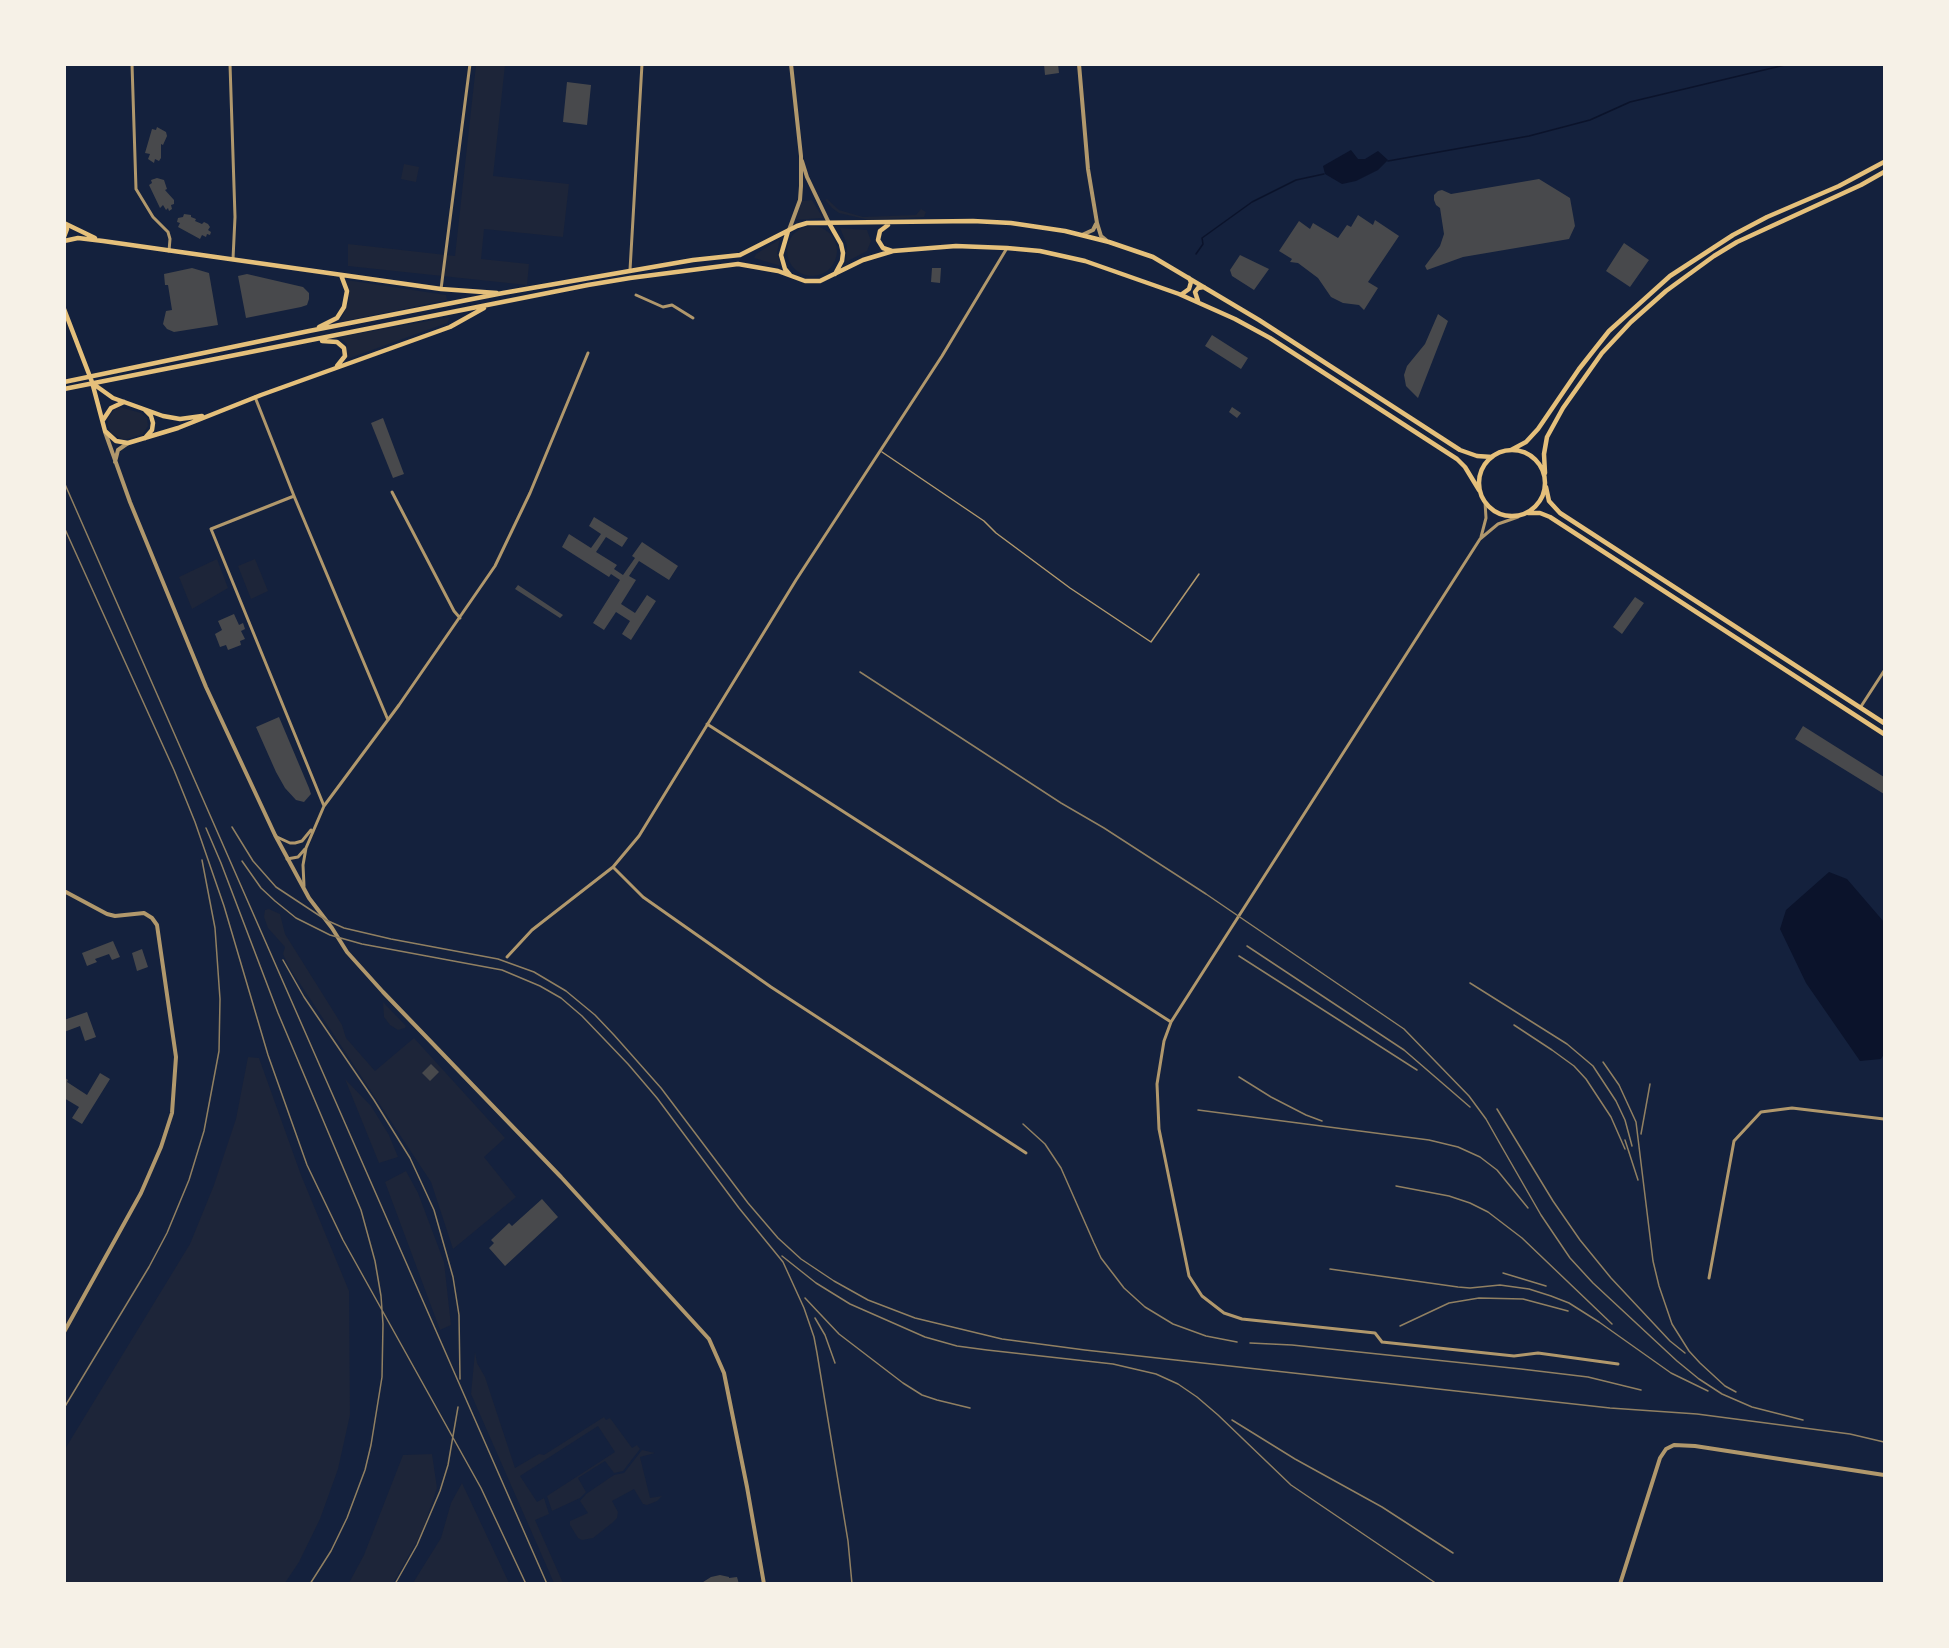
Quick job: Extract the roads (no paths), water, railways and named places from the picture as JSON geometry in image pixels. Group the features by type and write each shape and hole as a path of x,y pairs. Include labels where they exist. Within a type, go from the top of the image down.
{"main road":[{"path":"1479,490 1481,471 1492,457 1526,442 1538,429 1579,369 1609,331 1670,276 1733,235 1767,217 1839,186 1884,162"},
{"path":"1884,172 1862,185 1737,242 1690,272 1657,299 1631,322 1602,353 1563,408 1547,437 1544,454 1549,501 1560,513 1884,723"},
{"path":"64,382 502,293 630,270 740,255 807,223 1001,222 1039,226 1109,242 1147,254 1187,276 1460,450 1477,456 1492,457"},
{"path":"64,223 103,241"},
{"path":"64,223 67,229 64,239 103,241 441,289 502,293"},
{"path":"891,223 880,231 878,240 883,248 893,251"},
{"path":"829,224 841,244 843,253 839,269 834,276"},
{"path":"788,231 781,255 785,270 795,278"},
{"path":"64,390 588,285 738,264 778,271 813,282 826,280 863,260 893,251 956,246 1006,248 1040,251 1069,257 1200,302 1257,330 1457,459 1465,467 1485,502 1498,513 1508,517 1518,517 1528,513 1540,502 1546,487"},
{"path":"309,331 328,324 341,312 346,296 346,285 342,275"},
{"path":"1179,294 1186,293 1191,286 1187,276"},
{"path":"1200,302 1194,295 1196,290 1200,287 1206,288"},
{"path":"64,309 92,382 105,431 116,441 128,443 178,428 335,367 450,327 489,306"},
{"path":"310,341 333,341 342,346 345,356 335,367"},
{"path":"92,382 109,395 124,402 175,418 207,415"},
{"path":"103,420 108,410 124,402"},
{"path":"140,407 151,416 153,423 150,434 142,439"},
{"path":"1511,450 1525,453 1534,459 1545,473"},
{"path":"1528,513 1540,513 1550,517 1884,734"}],"street":[{"path":"132,64 136,189 153,217 168,232 169,251"},
{"path":"230,64 235,217 233,261"},
{"path":"441,289 470,64"},
{"path":"630,270 642,64"},
{"path":"788,231 800,200 801,156 791,64"},
{"path":"1078,64 1088,169 1096,223 1101,236 1109,242"},
{"path":"801,156 807,177 829,224"},
{"path":"1079,235 1090,232 1096,223"},
{"path":"507,957 532,930 613,867 639,836 796,580 942,356 1006,248"},
{"path":"636,296 663,307 672,305 693,318"},
{"path":"304,891 303,865 306,848 324,806 388,720 495,566 530,493 588,353"},
{"path":"255,397 388,720"},
{"path":"105,431 115,462 188,644 275,835 304,891 347,952 383,993 561,1177 710,1339 724,1373 764,1584"},
{"path":"115,462 118,450 128,443"},
{"path":"392,492 454,611 460,618"},
{"path":"294,496 212,529 324,806"},
{"path":"1485,502 1486,518 1480,539 1171,1022 1164,1041 1157,1084 1159,1129 1190,1276 1197,1291 1228,1316 1375,1334 1382,1342 1514,1356 1538,1353 1618,1364"},
{"path":"1480,539 1498,524 1518,517"},
{"path":"1860,708 1884,670"},
{"path":"707,724 1171,1022"},
{"path":"275,835 290,843 295,843 302,841 314,826"},
{"path":"287,859 298,857 306,848"},
{"path":"613,867 643,897 771,987 1026,1153"},
{"path":"64,891 107,914 115,916 144,913 157,925 176,1057 172,1113 160,1147 141,1193 64,1332"},
{"path":"1709,1278 1734,1141 1761,1112 1792,1108 1884,1119"},
{"path":"1620,1584 1660,1458 1666,1449 1674,1445 1695,1446 1884,1475"}],"lane":[{"path":"881,452 984,521 996,533 1070,588 1151,642 1199,574"}],"waterway":[{"path":"1388,161 1529,136 1590,120 1630,102 1789,64"},
{"path":"1196,254 1203,244 1202,238 1252,202 1296,180 1324,174"}],"railway":[{"path":"64,482 547,1584"},
{"path":"64,527 174,770 195,822 224,906 268,1055 307,1165 343,1240 481,1488 526,1584"},
{"path":"860,672 1206,894 1404,1029 1469,1096 1486,1119 1503,1149"},
{"path":"232,827 253,861 276,887 326,920 344,928 391,939 498,959 534,972 566,991 595,1015 661,1088 748,1203 778,1238 801,1259 834,1281 868,1300 915,1318 1002,1339 1085,1350 1610,1408 1697,1414 1850,1434 1884,1442"},
{"path":"206,828 278,1013 361,1210 375,1261 381,1296 382,1377 365,1470 347,1518 331,1551 310,1584"},
{"path":"64,1408 167,1233 189,1180 204,1131 219,1051 220,999 215,928 202,860"},
{"path":"242,861 261,888 275,901 296,918 330,935 362,944 502,970 540,986 561,998 582,1016 657,1098 739,1208 783,1262 804,1308 817,1353 848,1541 852,1584"},
{"path":"1247,946 1404,1050 1470,1107"},
{"path":"1239,956 1417,1070"},
{"path":"283,960 304,997 374,1100 410,1158 434,1210 453,1277 459,1315 460,1379"},
{"path":"1470,983 1567,1044 1593,1066 1616,1101 1625,1120 1632,1146"},
{"path":"1514,1025 1574,1066 1586,1079 1611,1117 1625,1149"},
{"path":"1603,1062 1619,1085 1636,1122 1653,1261 1672,1324 1689,1351 1700,1363 1725,1386 1736,1392"},
{"path":"1239,1077 1271,1097 1322,1121"},
{"path":"1641,1134 1650,1084"},
{"path":"1497,1109 1553,1201 1580,1240 1611,1278 1670,1341 1685,1353"},
{"path":"1198,1110 1429,1140 1458,1147 1480,1157 1497,1170 1528,1208"},
{"path":"1023,1124 1045,1144 1061,1168 1101,1258 1124,1288 1145,1307 1173,1324 1206,1336 1237,1342"},
{"path":"1625,1140 1638,1180"},
{"path":"1499,1142 1541,1215 1570,1258 1593,1283 1677,1361 1722,1394 1752,1407 1803,1420"},
{"path":"1396,1186 1449,1196 1488,1212 1522,1238 1612,1324"},
{"path":"782,1256 816,1283 850,1304 925,1337 957,1346 1113,1364 1156,1374 1178,1384 1218,1415 1291,1485 1437,1584"},
{"path":"1330,1269 1458,1287 1500,1285 1529,1289 1551,1296 1569,1303 1599,1322 1671,1373 1708,1391"},
{"path":"1503,1273 1546,1286"},
{"path":"805,1298 839,1334 903,1383 922,1395 970,1408"},
{"path":"1400,1326 1449,1303 1479,1298 1523,1299 1568,1311"},
{"path":"815,1318 825,1335 835,1363"},
{"path":"1250,1343 1292,1345 1588,1377 1641,1390"},
{"path":"395,1584 417,1545 440,1491 448,1465 458,1407"},
{"path":"1232,1420 1295,1459 1382,1507 1453,1553"}]}
